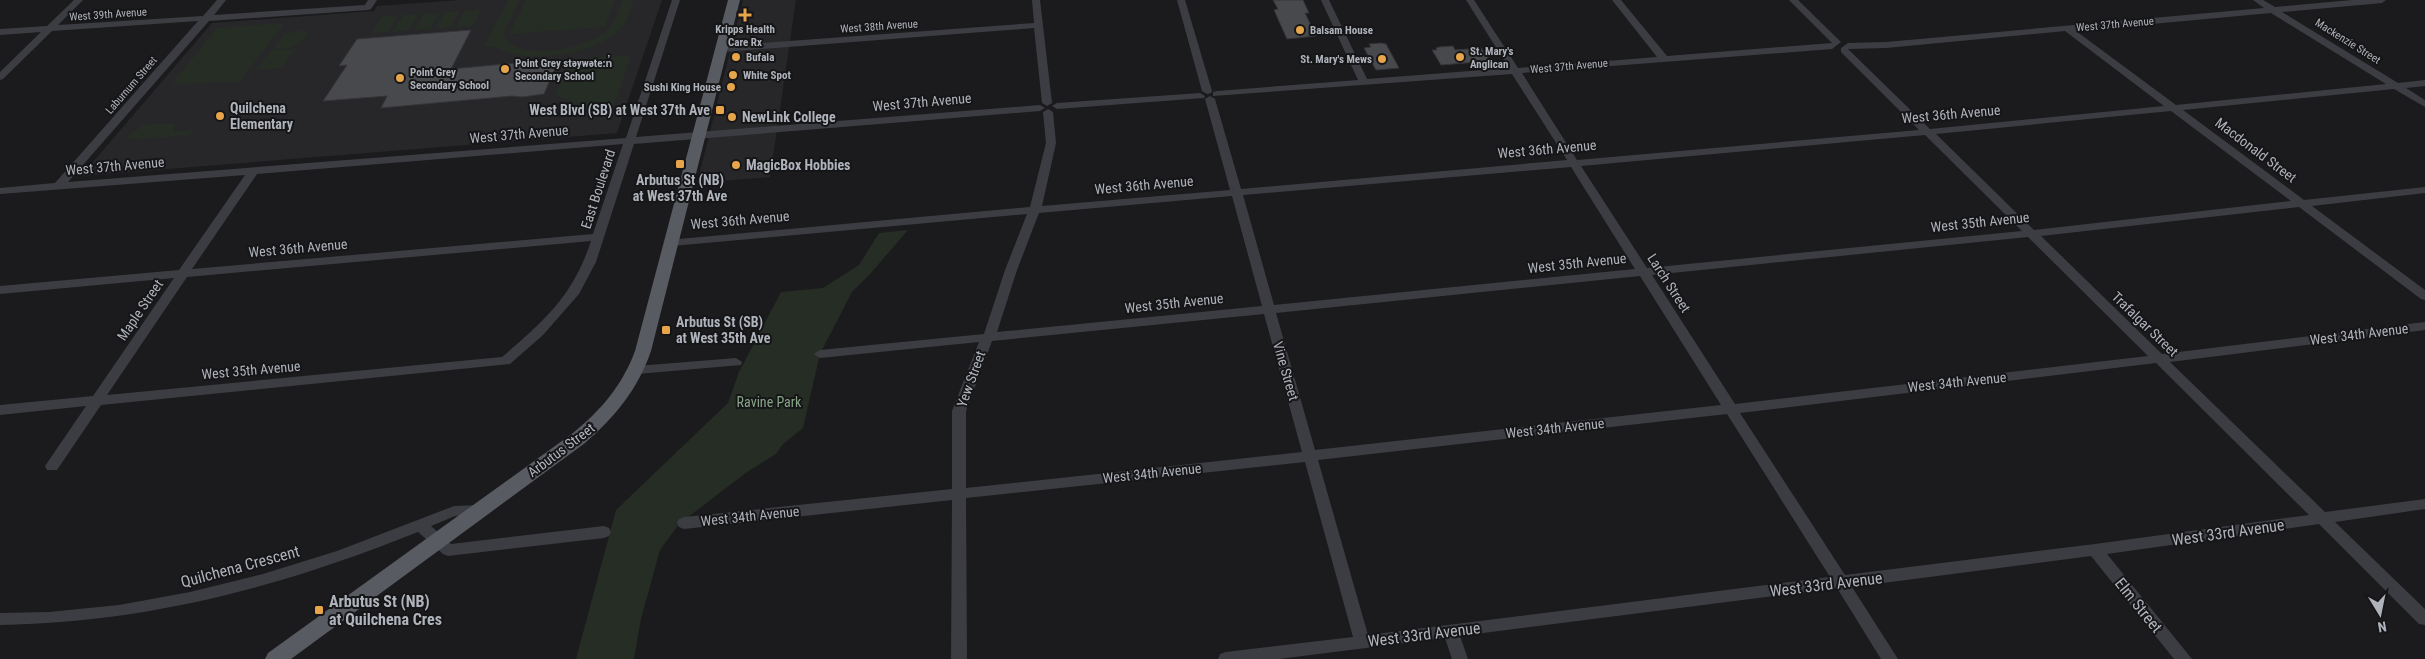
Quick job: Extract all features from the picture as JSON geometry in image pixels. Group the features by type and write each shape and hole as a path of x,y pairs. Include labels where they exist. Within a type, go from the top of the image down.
{"main road":[{"name":"Arbutus Street","path":"275,659 481,510 602,419 621,397 637,370 700,136 734,0"}],"street":[{"path":"0,77 80,0"},
{"name":"Laburnum Street","path":"60,186 222,0"},
{"name":"East Boulevard","path":"505,362 539,332 573,294 590,262 676,0"},
{"name":"Yew Street","path":"959,659 959,411 994,326 1011,270 1036,209 1051,143 1036,0"},
{"name":"Vine Street","path":"1182,0 1362,642"},
{"path":"1325,0 1364,83"},
{"name":"Larch Street","path":"1470,0 1890,659"},
{"path":"1616,0 1664,59"},
{"name":"Trafalgar Street","path":"1793,0 2425,619"},
{"name":"Mackenzie Street","path":"2257,0 2425,104"},
{"name":"West 37th Avenue","path":"0,191 1515,70 1840,46 1886,45 2382,0"},
{"name":"West 39th Avenue","path":"0,32 206,19 370,4"},
{"name":"West 38th Avenue","path":"722,49 1039,25"},
{"name":"Macdonald Street","path":"2068,28 2425,296"},
{"name":"West 36th Avenue","path":"672,242 1236,191 1927,132 2425,83"},
{"name":"Maple Street","path":"52,466 254,170"},
{"name":"West 35th Avenue","path":"820,354 2032,234 2425,190"},
{"name":"West 36th Avenue","path":"0,290 599,237"},
{"name":"West 34th Avenue","path":"684,524 1731,408 2160,359 2425,326"},
{"name":"West 35th Avenue","path":"0,410 505,362"},
{"path":"637,370 736,362"},
{"name":"West 33rd Avenue","path":"1226,659 2095,550 2425,504"},
{"name":"Quilchena Crescent","path":"0,620 119,612 190,598 263,580 341,556 454,511 481,510"},
{"path":"420,525 448,550 604,532"},
{"name":"Elm Street","path":"2095,550 2184,659"},
{"path":"1450,631 1460,659"}],"shaded area":[{"name":"Point Grey Secondary School","path":"460,0 662,0 617,133 81,176 212,23 374,11 377,6"},
{"path":"743,0 796,0 770,177 697,183"}],"green space":[{"path":"508,0 520,0 504,33 507,41 517,47 544,51 574,46 600,35 611,25 622,0 634,0 624,25 604,41 577,51 536,57 519,55 494,47 483,47"},
{"path":"526,0 615,0 605,27 509,34"},
{"path":"481,10 473,26 456,27 465,11"},
{"path":"460,11 451,27 435,29 444,12"},
{"path":"440,13 430,29 414,30 424,14"},
{"path":"419,14 409,30 392,32 403,15"},
{"path":"398,15 388,32 371,33 382,17"},
{"path":"281,23 283,25 240,82 172,84 217,28"},
{"path":"304,30 308,34 293,47 284,49 274,48 284,34"},
{"path":"295,49 281,68 256,70 271,50"},
{"path":"631,55 609,121 555,94 572,59"},
{"path":"175,124 173,132 194,130 189,135 134,140 126,137 144,125"},
{"name":"Ravine Park","path":"908,230 852,292 820,354 803,428 783,444 776,454 747,472 679,524 660,550 641,619 634,659 576,659 616,510 728,403 739,372 781,292 823,288 859,265 879,233"}],"building":[{"path":"1273,0 1303,0 1309,13 1305,13 1316,36 1287,39 1274,10 1278,9"},
{"name":"Point Grey stəywəte:n̓ Secondary School","path":"471,30 451,69 558,61 544,94 381,108 387,96 323,101 347,65 339,66 357,39"},
{"name":"St. Mary's Mews","path":"1369,44 1386,44 1399,68 1376,70 1364,48 1371,47"},
{"name":"St. Mary's Anglican","path":"1453,46 1455,50 1481,48 1490,61 1441,65 1432,50 1437,50 1436,48 1439,47"}],"place":[{"name":"Kripps Health Care Rx","path":"745,15"},
{"name":"Balsam House","path":"1300,30"},
{"name":"Bufala","path":"736,57"},
{"name":"St. Mary's Anglican","path":"1460,57"},
{"name":"St. Mary's Mews","path":"1382,59"},
{"name":"Point Grey stəywəte:n̓ Secondary School","path":"505,69"},
{"name":"White Spot","path":"733,75"},
{"name":"Point Grey Secondary School","path":"400,78"},
{"name":"Sushi King House","path":"731,87"},
{"name":"West Blvd (SB) at West 37th Ave","path":"720,110"},
{"name":"Quilchena Elementary","path":"220,116"},
{"name":"NewLink College","path":"732,117"},
{"name":"Arbutus St (NB) at West 37th Ave","path":"680,164"},
{"name":"MagicBox Hobbies","path":"736,165"},
{"name":"Arbutus St (SB) at West 35th Ave","path":"666,330"},
{"name":"Arbutus St (NB) at Quilchena Cres","path":"319,610"}]}
